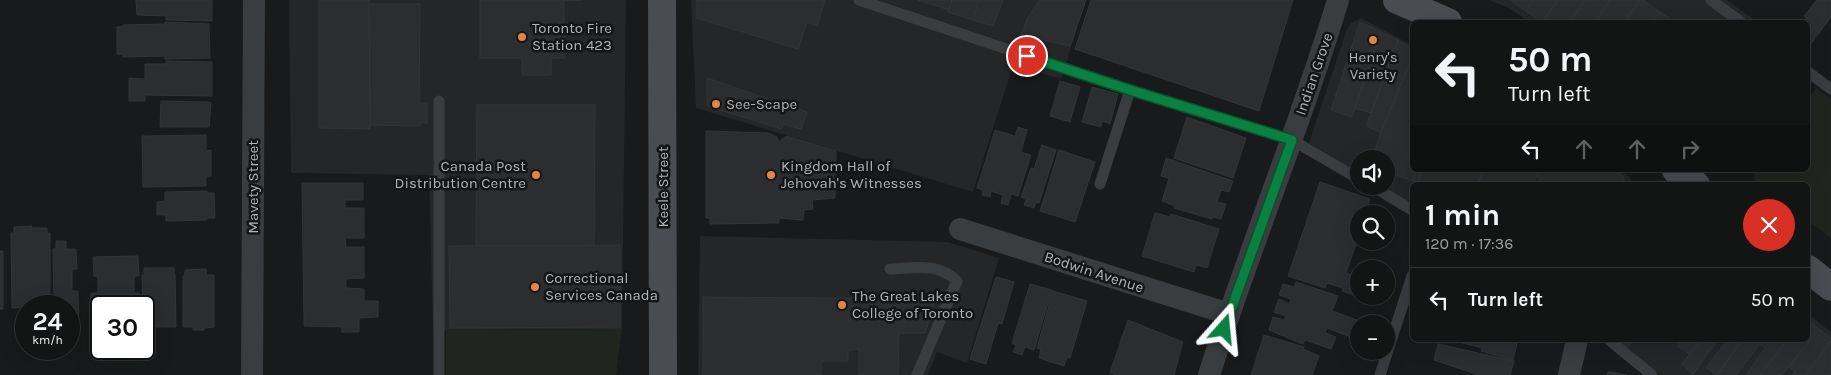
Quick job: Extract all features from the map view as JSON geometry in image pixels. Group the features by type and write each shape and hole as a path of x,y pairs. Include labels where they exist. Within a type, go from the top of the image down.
{"main road":[{"name":"Keele Street","path":"662,0 663,375"},
{"path":"1397,0 1443,20"},
{"path":"1810,271 1831,287"}],"street":[{"name":"Mavety Street","path":"252,375 254,0"},
{"name":"Indian Grove","path":"1209,375 1292,140 1338,0"},
{"name":"Bodwin Avenue","path":"960,230 1229,314"},
{"path":"1569,375 1577,342"}],"lane":[{"path":"859,0 1130,90 1292,140 1350,174"},
{"path":"1711,0 1738,20"},
{"path":"1810,73 1831,89"},
{"path":"1100,184 1130,90"},
{"path":"439,101 440,375"},
{"path":"1387,195 1410,209"},
{"path":"890,269 933,268 948,273 957,282 917,375"},
{"path":"1380,375 1410,282"},
{"path":"1611,342 1652,375"}],"shaded area":[{"path":"289,0 626,0 622,329 433,330 429,175 291,173"},
{"path":"691,0 1086,0 1061,79 1013,65 973,192 696,108"},
{"path":"1489,0 1727,0 1754,20 1526,20 1509,8"},
{"path":"1361,18 1410,44 1410,172 1624,172 1632,182 1410,182 1410,205 1394,195 1395,150 1350,150 1350,168 1309,143 1347,29 1351,23"},
{"path":"1816,88 1831,99 1831,238 1810,222 1810,182 1758,182 1753,178 1757,172 1810,172 1810,98"},
{"name":"The Great Lakes College of Toronto","path":"700,236 948,242 999,258 967,363 937,352 928,375 698,375"},
{"path":"1810,316 1831,332 1831,375 1661,375 1617,342 1810,342"},
{"path":"622,329 616,375 446,375 446,330"}],"building":[{"path":"136,0 212,0 212,21 166,20 166,16 137,15"},
{"path":"319,0 369,0 370,129 319,128"},
{"name":"Toronto Fire Station 423","path":"480,0 582,0 564,1 564,58 551,58 551,75 522,75 522,58 480,58"},
{"path":"697,0 825,0 817,26 807,22 798,49 697,18"},
{"path":"918,0 952,0 949,10"},
{"path":"952,0 979,0 973,20 948,12"},
{"path":"979,0 1003,0 993,26 973,20"},
{"path":"1040,0 1086,0 1070,46 1021,35 1027,19"},
{"path":"1091,0 1293,0 1259,111 1075,49"},
{"path":"1510,0 1533,0 1526,11"},
{"path":"1533,0 1558,0 1543,20 1539,20 1526,11"},
{"path":"1558,0 1585,0 1571,20 1543,20"},
{"path":"1585,0 1610,0 1596,20 1571,20"},
{"path":"1610,0 1640,0 1625,20 1596,20"},
{"path":"1640,0 1643,0 1660,12 1654,20 1625,20"},
{"path":"1817,0 1831,0 1831,17 1810,45 1810,20 1805,20 1807,18 1804,16"},
{"path":"369,4 420,4 419,103 427,103 427,123 420,123 420,126 370,125"},
{"path":"1660,12 1671,20 1654,20"},
{"path":"165,22 209,24 210,58 165,59 165,56 123,57 123,54 117,54 117,27 123,27 123,25 165,24"},
{"path":"1360,22 1381,32 1352,117 1331,110"},
{"path":"1381,32 1398,40 1371,113 1355,108"},
{"path":"1398,40 1410,48 1410,63 1381,132 1366,126"},
{"path":"166,61 212,62 212,96 145,95 145,101 129,101 129,78 145,79 145,64 166,64"},
{"path":"1410,63 1410,172 1422,172 1417,182 1395,175 1395,150 1375,150"},
{"path":"707,78 807,112 801,129 783,124 782,129 707,106"},
{"path":"1060,81 1080,87 1070,122 1050,116"},
{"path":"1092,87 1118,94 1110,124 1102,121 1101,127 1082,122"},
{"path":"161,101 211,103 209,127 160,127"},
{"name":"Canada Post Distribution Centre","path":"477,105 595,105 594,246 476,246"},
{"path":"1187,117 1246,138 1233,178 1174,158"},
{"path":"1018,127 1027,130 1021,152 1031,155 1018,196 1011,194 1008,205 1001,203 1003,195 991,191 990,197 982,195 983,190 977,188 995,130 1015,136"},
{"name":"Kingdom Hall of Jehovah's Witnesses","path":"706,131 768,133 777,137 779,142 786,136 836,151 835,198 812,200 813,209 804,210 803,220 779,218 779,223 710,224 710,218 706,218"},
{"path":"206,135 206,151 211,150 211,176 206,176 206,186 143,187 142,136"},
{"path":"1042,145 1056,150 1039,203 1036,202 1034,208 1024,205 1026,199 1021,197 1031,168 1034,169"},
{"path":"1059,150 1095,162 1075,222 1040,211"},
{"path":"1166,158 1233,181 1229,192 1221,190 1217,202 1226,204 1221,219 1213,217 1212,219 1174,208 1175,206 1162,201 1169,178 1161,176"},
{"path":"1422,172 1483,172 1478,182 1417,182"},
{"path":"1483,172 1539,172 1534,182 1478,182"},
{"path":"1539,172 1617,172 1623,176 1624,182 1538,182 1541,178 1536,177"},
{"path":"1320,182 1350,192 1350,195 1358,195 1370,199 1368,205 1350,205 1350,250 1354,250 1346,273 1350,275 1350,294 1342,291 1343,288 1327,283 1325,288 1288,276"},
{"path":"302,183 363,183 363,200 345,200 345,208 364,208 364,238 345,238 346,247 364,247 364,278 346,279 346,288 364,289 364,301 378,301 378,317 359,318 359,332 342,332 342,327 304,326"},
{"path":"207,191 207,193 214,193 215,218 207,218 207,220 166,221 166,215 157,215 157,202 165,201 165,192"},
{"path":"1155,213 1170,217 1171,214 1219,229 1207,268 1196,265 1194,272 1142,256"},
{"path":"32,226 31,228 47,228 47,233 50,233 50,295 15,295 15,308 12,308 11,233 14,233 14,227"},
{"path":"56,241 66,241 66,249 76,249 77,269 72,269 72,291 78,291 78,295 54,295 53,249 56,249"},
{"name":"Correctional Services Canada","path":"620,245 620,327 450,328 449,246"},
{"path":"0,251 3,251 3,309 0,309"},
{"path":"138,256 139,276 134,276 134,293 139,293 139,295 91,295 91,293 98,293 98,276 94,276 93,257"},
{"path":"144,268 174,268 176,327 155,327 155,295 143,295 142,275 144,275"},
{"path":"206,269 206,275 214,275 214,327 204,328 204,330 193,330 193,327 183,327 183,276 185,276 185,270"},
{"path":"996,277 1014,282 1002,324 998,323 986,364 970,359"},
{"path":"1296,282 1338,296 1332,311 1350,317 1350,337 1327,328 1325,333 1336,337 1331,349 1305,340 1303,344 1269,330 1273,317 1284,320 1286,316 1274,312 1279,299 1289,304 1291,299 1279,295 1283,284 1294,287"},
{"path":"1030,284 1052,290 1034,350 1025,347 1022,355 1013,352 1016,345 1012,343"},
{"path":"1053,291 1087,301 1070,358 1067,357 1064,366 1039,358 1041,349 1037,348"},
{"path":"703,297 936,299 925,333 899,333 898,375 859,375 859,349 848,350 848,361 821,361 821,375 703,375"},
{"path":"1128,320 1183,342 1174,375 1117,375 1110,373"},
{"path":"1810,322 1819,329 1810,340"},
{"path":"1819,329 1831,338 1831,341 1806,375 1792,375 1795,371 1789,367"},
{"path":"1264,335 1304,347 1303,349 1319,356 1312,375 1251,375"},
{"path":"1831,341 1831,375 1806,375"},
{"path":"1460,342 1518,342 1513,360 1481,351 1482,348"},
{"path":"1619,342 1632,342 1627,348"},
{"path":"1680,342 1699,342 1690,354 1677,346"},
{"path":"1698,342 1717,342 1693,374 1682,364"},
{"path":"1726,342 1741,342 1717,375 1706,368"},
{"path":"1741,342 1761,342 1736,375 1717,375"},
{"path":"1762,342 1785,342 1760,375 1746,375 1765,348 1760,344"},
{"path":"1785,342 1809,342 1782,375 1760,375"},
{"path":"1438,344 1514,361 1510,375 1476,375 1434,360"},
{"path":"1608,372 1612,372 1627,375 1607,375"}],"place":[{"name":"Toronto Fire Station 423","path":"522,37"},
{"name":"Henry's Variety","path":"1373,40"},
{"name":"See-Scape","path":"716,104"},
{"name":"Canada Post Distribution Centre","path":"536,175"},
{"name":"Kingdom Hall of Jehovah's Witnesses","path":"771,175"},
{"name":"Correctional Services Canada","path":"535,287"},
{"name":"The Great Lakes College of Toronto","path":"842,305"}],"route":[{"path":"1027,56 1292,140 1224,329"}]}
